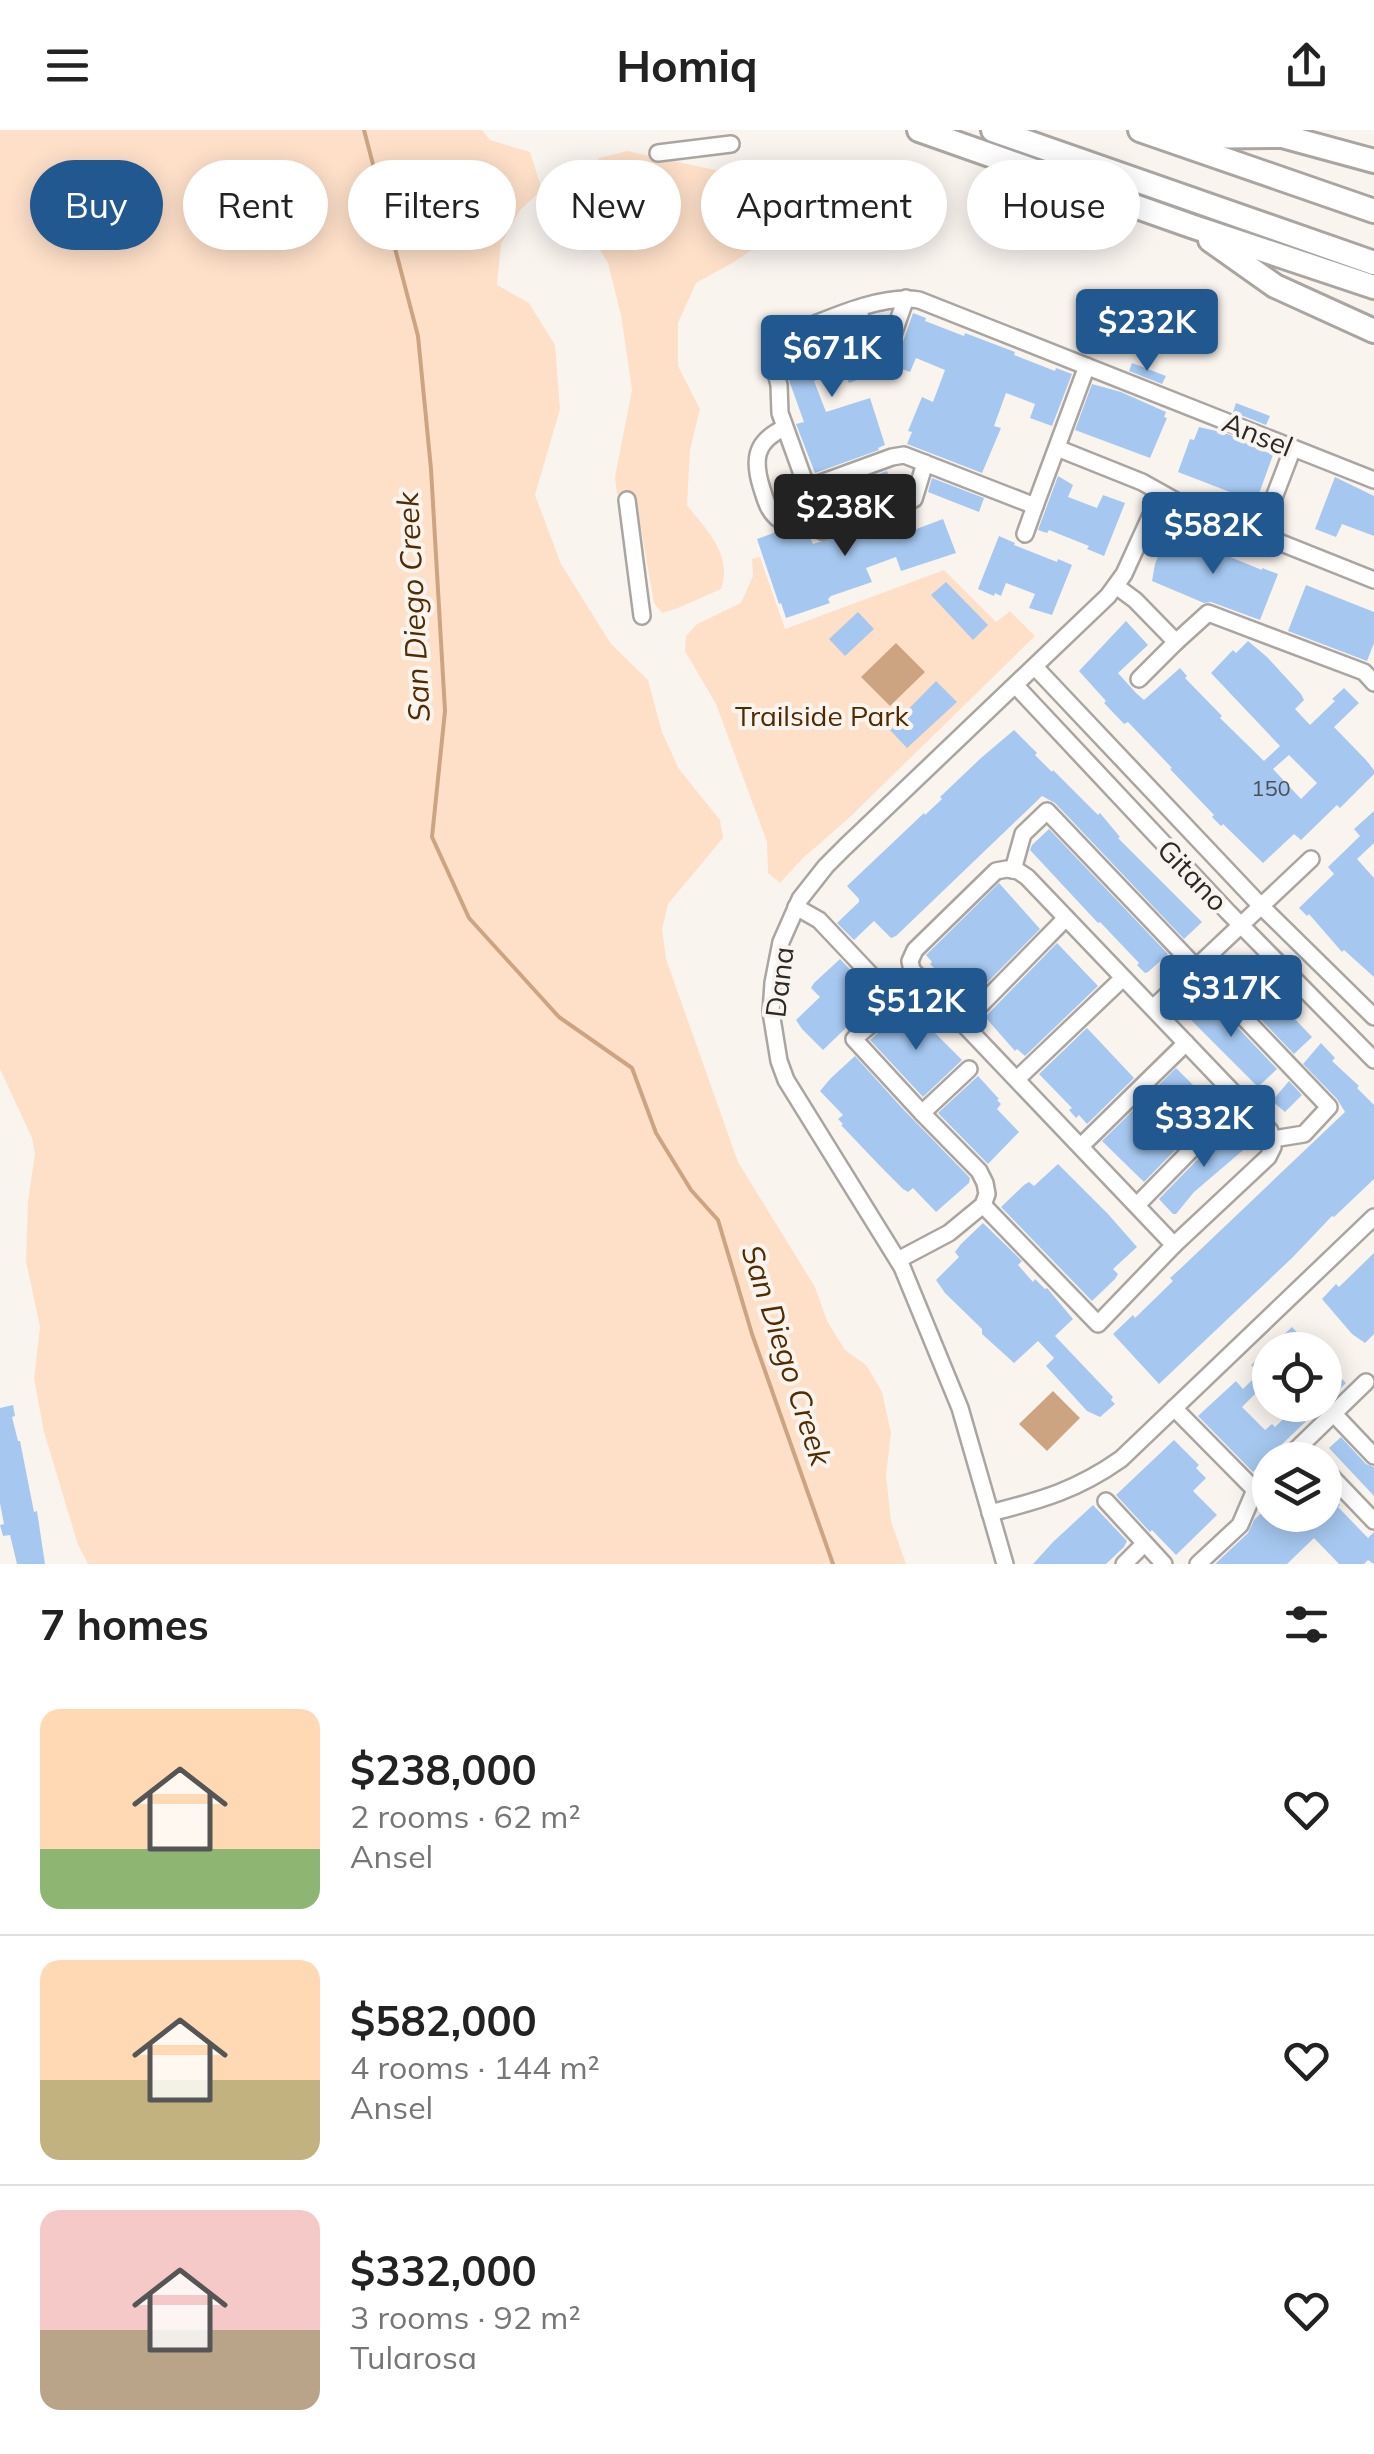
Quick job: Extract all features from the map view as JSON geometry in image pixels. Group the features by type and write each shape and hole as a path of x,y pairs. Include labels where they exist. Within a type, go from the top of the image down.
{"highway":[{"path":"919,130 1374,287"},
{"path":"993,130 1374,263"},
{"path":"1151,134 1282,136 1374,161"},
{"path":"1151,134 1374,212"},
{"path":"1190,226 1275,286 1374,331"}],"street":[{"path":"658,153 731,144"},
{"path":"858,309 872,350 881,358 886,355 906,298 884,299 775,340 771,346 784,428 822,531 914,499 925,462"},
{"name":"Ansel","path":"906,298 928,303 1374,480"},
{"path":"1025,534 1087,366"},
{"path":"784,428 770,435 756,460 770,512 785,519 815,511"},
{"path":"1057,448 1374,580"},
{"path":"1260,534 1293,448"},
{"path":"807,488 904,455 1035,506"},
{"name":"Dana","path":"1005,1564 960,1408 898,1260 782,1071 772,1027 772,983 781,942 809,886 1116,586 1161,493"},
{"path":"627,500 642,616"},
{"path":"1116,586 1176,642"},
{"path":"1139,680 1208,612 1364,672 1374,683"},
{"name":"Gitano","path":"1035,667 1261,906 1374,1018"},
{"name":"Gitano","path":"1016,686 1374,1060"},
{"path":"1014,870 1023,834 1046,811 1329,1107 1304,1134 1273,1138"},
{"path":"1152,1008 1311,860"},
{"path":"984,1205 1098,1324 1174,1244 1268,1157 1273,1138 1027,877 1007,868 994,873 915,950 910,962 912,970 1174,1244"},
{"path":"796,907 819,920 888,993 887,1008 854,1039 979,1170 985,1183 984,1205 949,1233 898,1260"},
{"path":"963,1022 1066,918"},
{"path":"1016,1079 1124,978"},
{"path":"1081,1146 1186,1043"},
{"path":"922,1113 969,1069"},
{"path":"1137,1205 1240,1100"},
{"path":"990,1514 1042,1500 1095,1477 1122,1458 1374,1217"},
{"path":"1342,1405 1366,1382"},
{"path":"1174,1408 1252,1488"},
{"path":"1304,1442 1325,1422"},
{"path":"1341,1422 1374,1456"},
{"path":"1342,1488 1374,1521"},
{"path":"1198,1564 1240,1525 1252,1495"},
{"path":"1106,1502 1164,1564"},
{"path":"1124,1564 1144,1544"}],"green space":[{"path":"0,130 482,130 490,140 530,152 536,171 536,195 516,217 516,160 348,160 348,250 500,250 497,285 529,303 555,345 560,409 535,495 561,564 611,644 648,680 662,732 679,769 720,820 723,838 668,904 662,929 666,959 738,1162 815,1287 827,1321 845,1350 867,1366 882,1392 891,1433 886,1475 891,1521 906,1564 88,1564 78,1545 44,1432 34,1379 40,1327 26,1261 28,1201 35,1154 32,1138 0,1069"},
{"path":"627,151 669,160 598,160"},
{"path":"681,163 701,167 701,250 752,250 696,283 678,323 678,366 700,409 690,450 687,505 716,544 724,576 721,589 662,613 654,603 636,500 617,494 615,477 632,390 621,315 608,263 600,250 681,250"},
{"name":"Trailside Park","path":"760,557 785,629 944,570 996,622 1010,611 1035,636 780,883 768,873 767,842 716,704 685,651 686,636 697,624 741,603 753,576 752,559"}],"shaded area":[{"path":"896,643 925,672 890,706 861,677"},
{"path":"1053,1391 1080,1418 1047,1451 1019,1424"}],"building":[{"path":"913,313 1055,371 1056,368 1072,374 1052,426 1030,418 1035,404 1006,393 994,426 1001,428 982,473 907,444 922,397 933,402 945,370 916,358 910,372 891,365 897,359"},
{"path":"851,322 870,375 849,383 844,370 814,381 826,412 870,398 885,445 815,473 796,424 804,422 783,352"},
{"path":"1132,363 1166,376 1162,384 1129,371"},
{"path":"1092,384 1166,412 1150,458 1075,430"},
{"path":"1236,403 1270,416 1266,425 1233,412"},
{"path":"1199,427 1225,433 1273,455 1256,502 1178,472 1190,439 1194,440"},
{"path":"887,471 891,482 825,506 821,495"},
{"path":"1058,476 1073,485 1068,497 1097,508 1103,495 1125,503 1104,556 1049,530 1038,530"},
{"path":"1335,477 1374,496 1374,536 1342,524 1336,537 1315,529"},
{"path":"932,478 984,498 979,512 928,492"},
{"path":"905,514 911,531 943,519 956,553 901,571 896,557 866,568 872,582 831,596 830,603 786,618 757,539 804,526 813,544"},
{"path":"1167,534 1278,574 1260,620 1204,603 1152,581"},
{"path":"999,536 1072,565 1052,615 1029,608 1035,594 1006,583 1001,596 978,589"},
{"path":"946,582 988,625 973,640 931,595"},
{"path":"1306,585 1374,612 1374,643 1367,661 1288,631"},
{"path":"858,612 874,629 845,656 829,639"},
{"path":"1126,621 1148,645 1118,673 1136,693 1144,700 1180,668 1220,718 1264,761 1280,746 1211,673 1233,650 1236,653 1248,641 1301,694 1304,700 1295,709 1310,725 1344,688 1359,703 1334,727 1374,774 1301,840 1294,834 1263,863 1212,817 1172,768 1128,722 1124,724 1079,671","holes":["1289,755 1317,783 1301,799 1273,769"]},
{"path":"936,681 957,702 907,748 889,729"},
{"path":"1014,730 1052,772 1100,813 1118,838 1202,922 1184,939 1055,803 1042,796 896,936 891,938 874,921 854,940 837,923 859,902 847,886"},
{"path":"1374,811 1374,843 1357,859 1374,878 1374,977 1342,952 1299,908 1334,874 1328,867 1360,836 1354,829"},
{"path":"1049,829 1168,954 1148,972 1137,965 1030,850"},
{"path":"999,883 1040,929 969,1001 930,964 926,955"},
{"path":"1057,943 1098,986 1025,1056 1015,1051 985,1017"},
{"path":"840,959 877,998 823,1050 796,1020 820,997 811,988 814,983"},
{"path":"1239,964 1265,988 1269,987 1312,1037 1294,1054 1222,979"},
{"path":"1205,993 1277,1069 1258,1087 1185,1014"},
{"path":"903,1011 926,1035 930,1030 936,1034 962,1060 923,1097 870,1040"},
{"path":"1087,1028 1134,1078 1087,1124 1079,1115 1076,1118 1069,1110 1072,1108 1039,1074"},
{"path":"1321,1043 1335,1058 1332,1061 1374,1105 1374,1179 1159,1384 1113,1334 1133,1315 1135,1318 1173,1281 1170,1278 1345,1112 1303,1064"},
{"path":"855,1056 970,1178 936,1212 913,1188 908,1192 903,1189 881,1167 841,1125 838,1119 843,1115 820,1091"},
{"path":"1176,1068 1216,1108 1144,1182 1102,1141"},
{"path":"978,1076 999,1099 997,1109 1019,1132 988,1164 938,1113"},
{"path":"1289,1081 1302,1095 1285,1112 1272,1101"},
{"path":"1230,1126 1248,1146 1173,1214 1159,1199"},
{"path":"1058,1164 1137,1247 1113,1269 1118,1274 1115,1279 1092,1301 1001,1207 1024,1185 1029,1182 1034,1186"},
{"path":"983,1223 1022,1261 1018,1265 1033,1282 1035,1279 1047,1288 1073,1319 1055,1336 1113,1397 1115,1404 1100,1417 1087,1411 1046,1366 1054,1358 1038,1341 1014,1363 982,1334 982,1329 936,1280 959,1257 955,1252 961,1244"},
{"path":"1374,1253 1374,1334 1365,1343 1352,1334 1322,1299"},
{"path":"1252,1380 1252,1397 1242,1407 1252,1422 1265,1430 1280,1422 1305,1422 1284,1442 1252,1442 1252,1471 1198,1416 1236,1381 1243,1389"},
{"path":"13,1405 12,1417 34,1512 37,1511 45,1564 17,1564 10,1535 3,1536 0,1525 4,1524 0,1503 0,1408"},
{"path":"1341,1437 1366,1464 1374,1467 1374,1496 1342,1462 1342,1442 1336,1442"},
{"path":"1174,1440 1199,1465 1196,1468 1206,1478 1193,1491 1217,1515 1176,1555 1116,1495"},
{"path":"1093,1505 1127,1541 1124,1547 1106,1564 1033,1564 1053,1542"},
{"path":"1342,1511 1368,1538 1374,1532 1374,1564 1368,1560 1364,1564 1339,1564 1314,1538 1287,1564 1215,1564 1252,1524 1252,1532 1342,1532"}],"waterway":[{"name":"San Diego Creek","path":"364,130 418,336 431,469 445,711 432,837 469,918 559,1017 632,1068 656,1133 691,1190 718,1220 752,1334 833,1564"}]}
